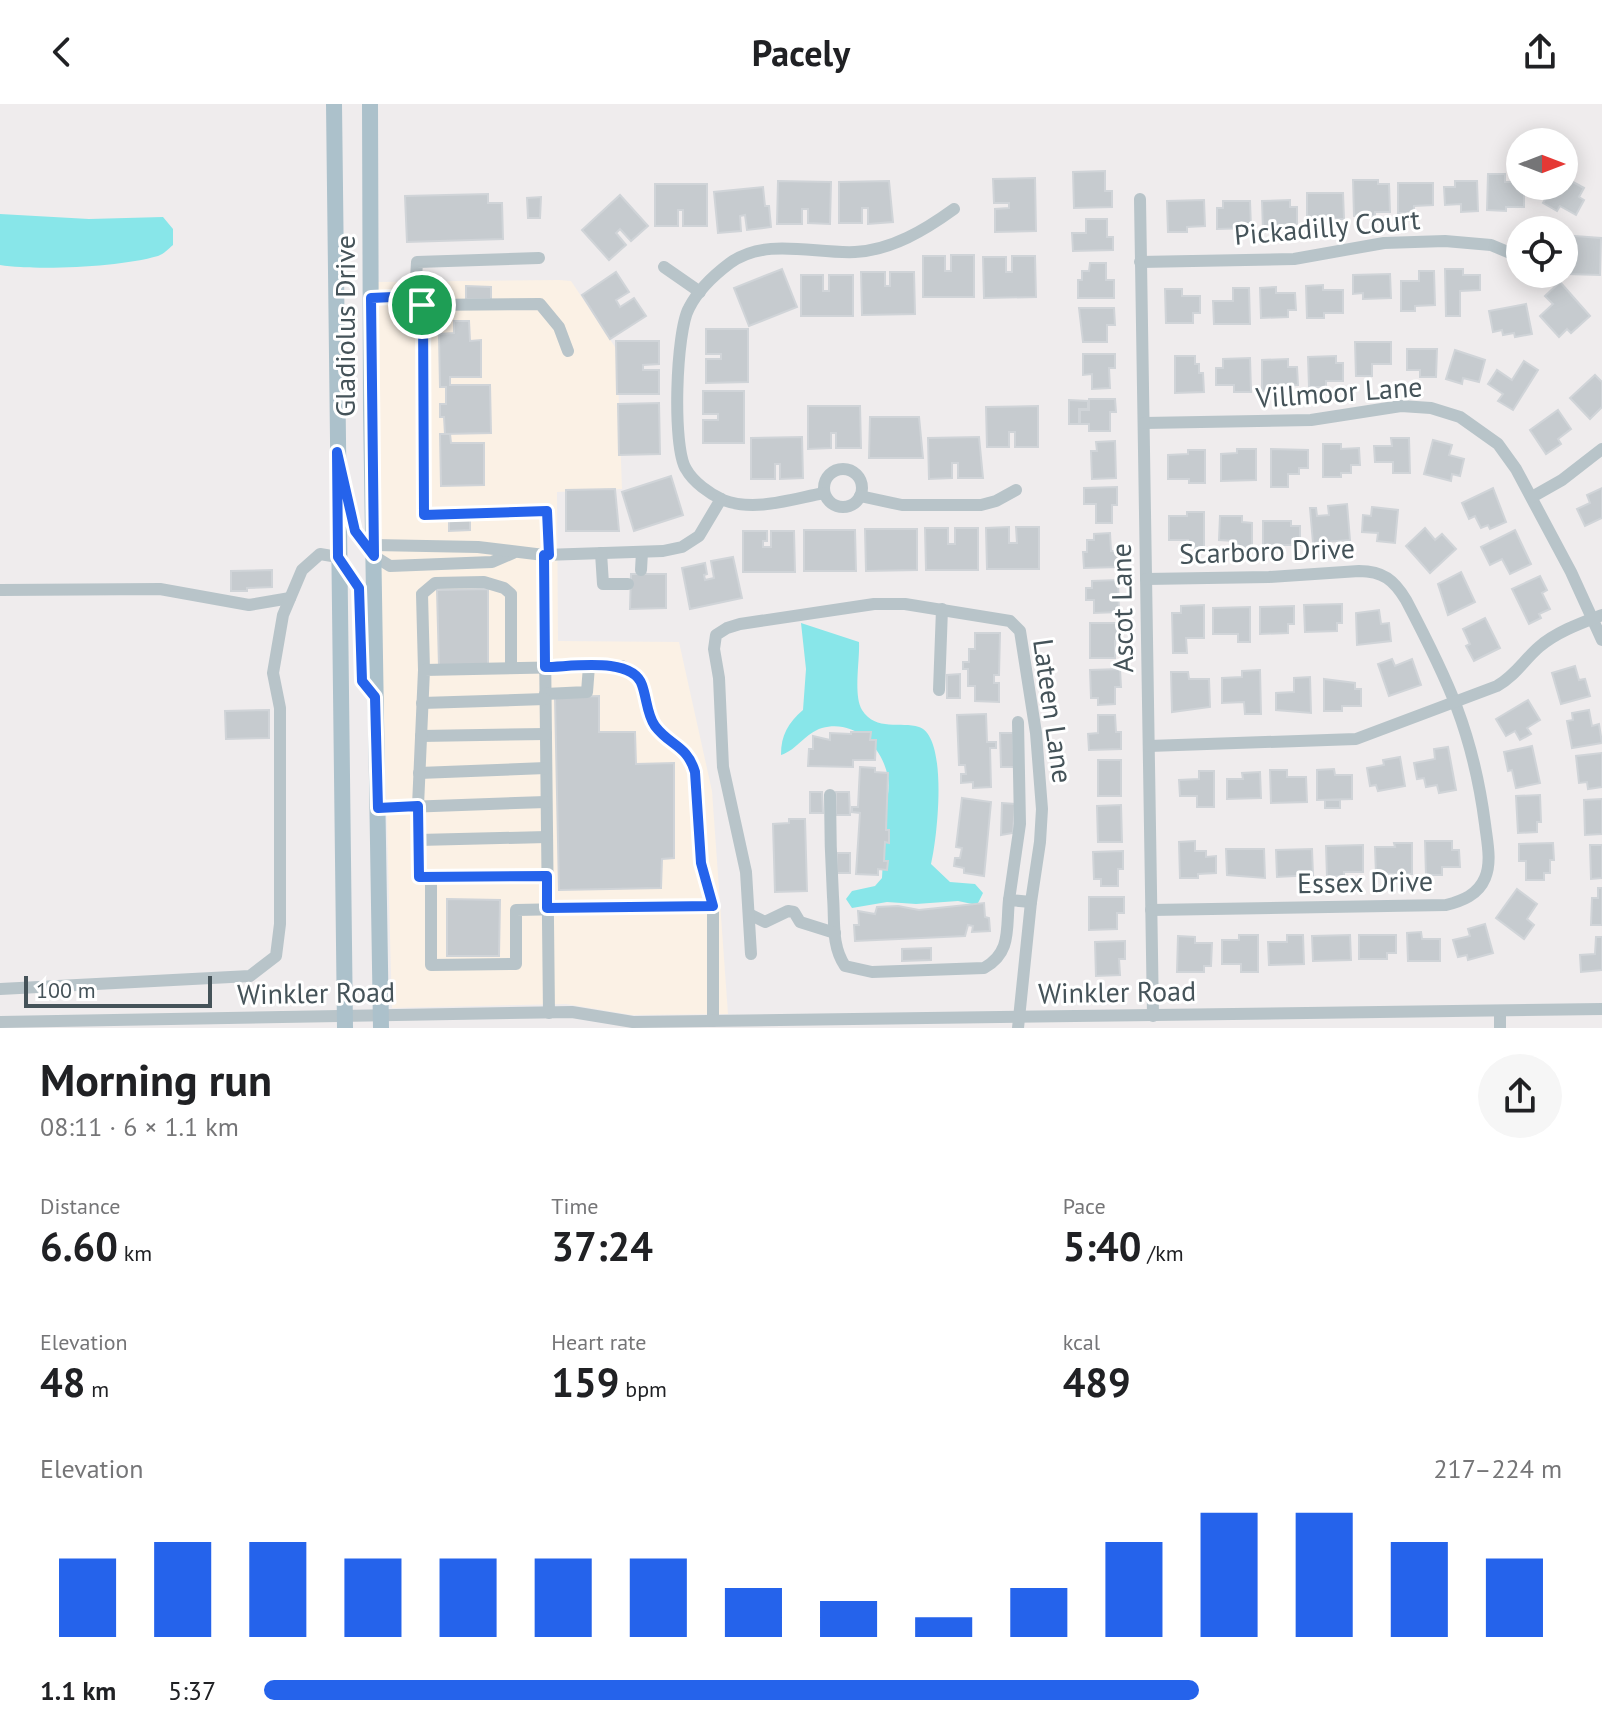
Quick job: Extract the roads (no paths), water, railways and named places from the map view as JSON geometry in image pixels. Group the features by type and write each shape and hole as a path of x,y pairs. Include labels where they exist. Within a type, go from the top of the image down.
{"main road":[{"name":"Gladiolus Drive","path":"334,104 345,1022"},
{"name":"Gladiolus Drive","path":"370,104 381,1022"}],"street":[{"name":"Ascot Lane","path":"1140,199 1153,1016"},
{"path":"824,493 748,507 721,499 697,483 684,467 678,435 679,344 688,309 711,278 734,260 767,250 789,248 857,252 919,234 954,209"},
{"name":"Pickadilly Court","path":"1140,262 1294,259 1384,243 1445,241 1491,245 1506,251"},
{"path":"539,258 417,262 424,515 547,511 545,696 549,1013"},
{"path":"664,267 700,292"},
{"path":"371,298 540,304 559,327 568,351"},
{"name":"Villmoor Lane","path":"1144,423 1311,420 1386,407 1431,408 1460,417 1487,435 1508,457 1598,616 1602,640"},
{"path":"1532,497 1562,480 1602,449"},
{"path":"337,452 355,531 390,566 492,562 513,553"},
{"path":"842,469 849,470 859,478 860,496 851,506 831,504 824,493 824,486 830,474 842,469"},
{"path":"860,496 902,505 981,505 1016,490"},
{"path":"374,550 478,547 547,555 663,551 682,547 699,536 721,499"},
{"path":"641,570 642,552"},
{"path":"601,553 603,584 628,584"},
{"path":"0,989 250,976 276,956 280,924 280,708 273,673 283,615 302,570 320,554 338,557 359,588 362,681 375,697"},
{"name":"Scarboro Drive","path":"1146,579 1269,577 1359,571 1386,575 1406,600 1457,702"},
{"path":"511,667 511,594 492,583 435,583 422,594 424,670 418,806 419,877 547,876"},
{"path":"0,590 160,589 249,605 290,598"},
{"name":"Lateen Lane","path":"749,914 741,840 723,767 714,649 716,635 727,628 874,604 905,604 1010,621 1020,631 1036,733 1042,797 1040,842 1018,1022"},
{"path":"939,690 942,609"},
{"path":"1149,746 1356,739 1457,702 1510,678 1540,646 1598,616"},
{"path":"422,703 587,692 589,666"},
{"path":"424,670 622,666 636,673 657,729 684,749 695,772 701,863 713,906 713,1021"},
{"name":"Essex Drive","path":"1151,910 1446,905 1462,901 1475,892 1485,879 1488,851 1479,781 1457,702"},
{"path":"830,795 830,873 835,933 839,956 845,966 872,972 984,968 1004,952 1020,824 1018,722"},
{"path":"421,736 546,734"},
{"path":"419,773 546,768"},
{"path":"1020,796 1042,797"},
{"path":"378,808 546,802"},
{"path":"418,840 547,837"},
{"path":"431,877 431,965 516,964 516,910 713,906"},
{"path":"1009,900 1031,902"},
{"path":"751,954 749,914 765,922 788,911 794,912 800,922 835,933"},
{"name":"Winkler Road","path":"616,1028 713,1021 802,1024 1018,1022 1153,1016 1602,1009"},
{"path":"1500,1011 1500,1028"},
{"name":"Winkler Road","path":"0,1022 381,1022 572,1012 633,1025"},
{"path":"1292,1014 1292,1028"},
{"path":"1308,1014 1309,1028"}],"water":[{"path":"0,214 89,219 163,217 173,229 173,245 158,256 123,263 57,268 0,265"},
{"path":"801,623 859,642 858,696 859,704 868,717 881,723 919,727 928,735 938,768 938,813 931,864 950,882 975,884 983,893 977,905 958,901 916,904 887,902 852,908 846,899 852,891 875,886 882,878 888,778 874,746 866,738 846,728 834,726 816,730 781,755 786,730 803,710 806,669"}]}
